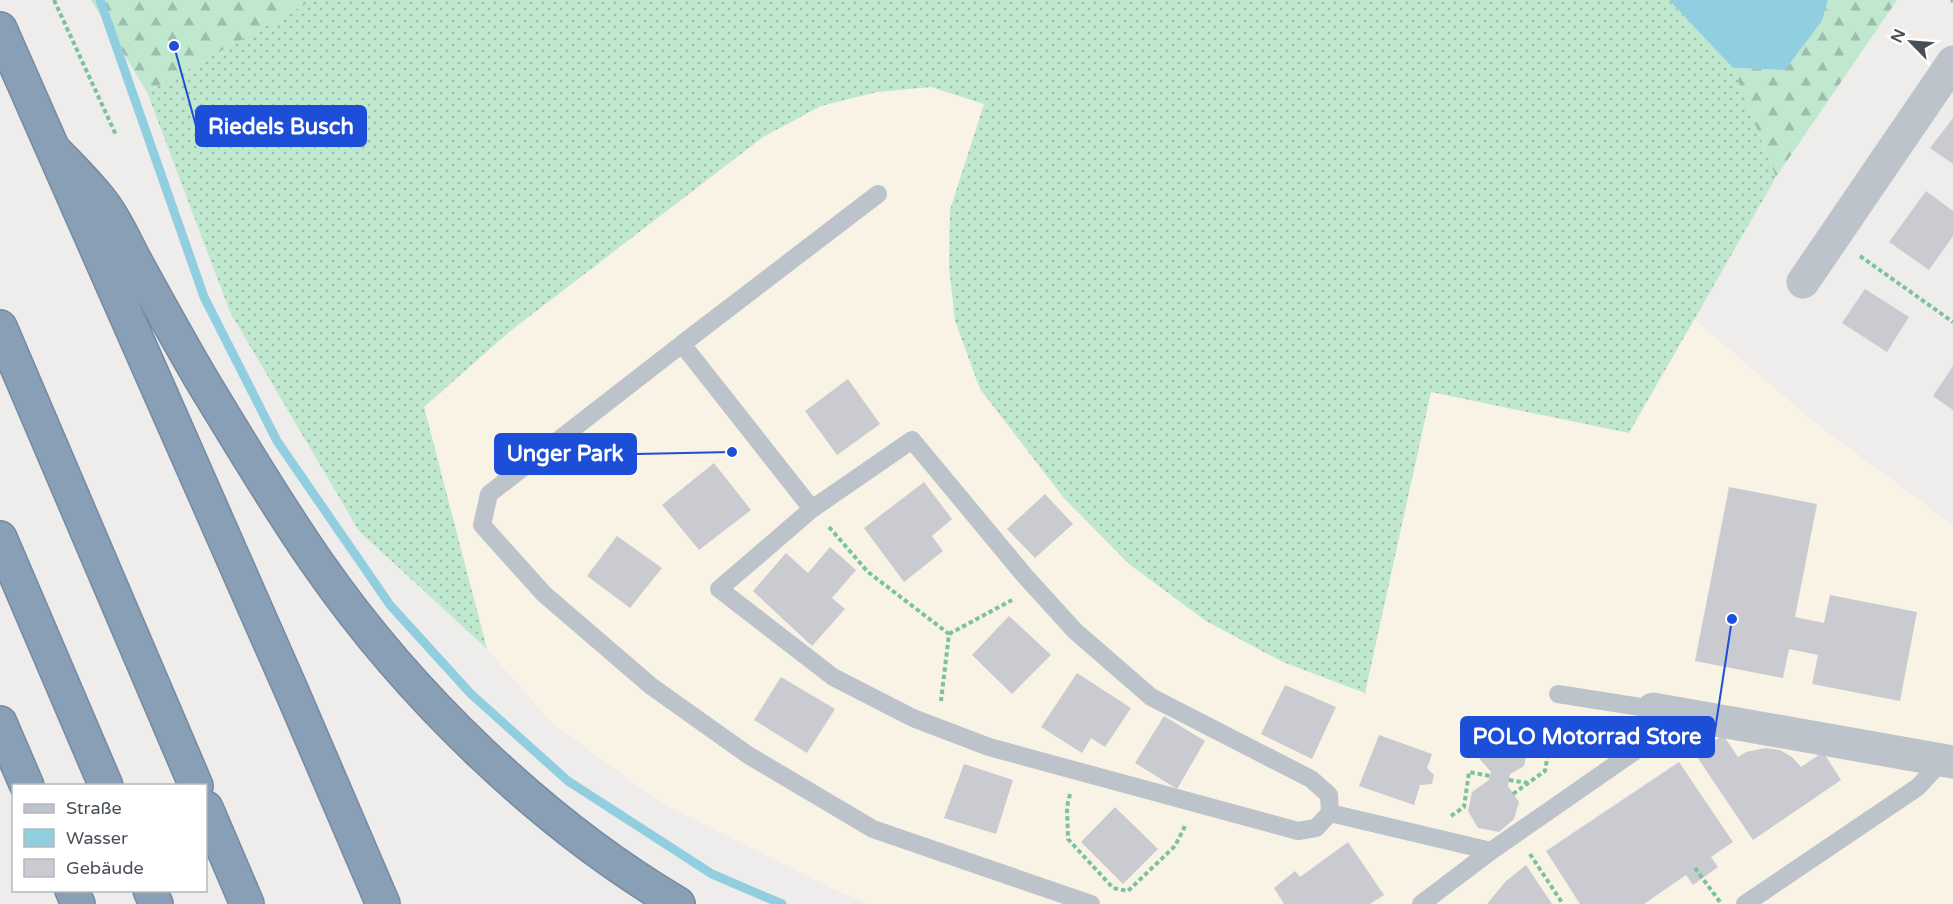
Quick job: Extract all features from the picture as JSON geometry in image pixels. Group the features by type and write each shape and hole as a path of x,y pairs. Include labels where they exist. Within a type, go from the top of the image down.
{"highway":[{"path":"0,29 383,904"},
{"path":"53,148 104,205 192,364 261,477 317,564 361,622 408,678 511,780 562,823 678,904"},
{"path":"0,327 195,784"},
{"path":"0,538 105,784"},
{"path":"0,723 26,784"},
{"path":"207,810 247,904"}],"street":[{"path":"1803,282 1953,62"},
{"path":"1653,709 1948,761"}],"lane":[{"path":"878,194 489,494 482,525 553,602 651,686 748,755 873,829 1091,904"},
{"path":"682,344 812,509"},
{"path":"912,440 1035,587 1075,631 1151,697 1311,779 1329,795 1330,813 1316,828 1298,831 989,747 913,718 833,676 719,589 812,509 912,440"},
{"path":"1421,904 1491,851 1648,742 1653,709 1558,694"},
{"path":"1745,904 1918,786 1948,761"},
{"path":"1330,813 1491,851"}],"path":[{"path":"54,0 116,135"},
{"path":"1834,238 1953,322"},
{"path":"812,509 868,572 949,634"},
{"path":"949,634 1035,587"},
{"path":"938,727 949,634"},
{"path":"1513,794 1545,771 1558,694"},
{"path":"1074,769 1067,807 1068,839 1113,888 1128,891 1175,846 1185,826 1191,801"},
{"path":"1464,807 1469,772 1490,776"},
{"path":"1509,780 1528,783"},
{"path":"1535,861 1563,904"},
{"path":"1695,868 1721,904"}],"shaded area":[{"path":"931,87 984,104 950,210 949,266 955,321 1063,497 1129,564 1206,621 1283,662 1365,692 1431,392 1629,432 1694,319 1814,422 1953,525 1953,904 868,904 829,887 661,803 551,722 487,649 424,407 509,332 763,137 821,106 877,92"}],"green space":[{"path":"91,0 313,0 147,92"},
{"path":"313,0 1669,0 1733,68 1776,177 1629,433 1431,392 1365,693 1283,662 1206,621 1129,564 1063,497 980,389 955,321 949,266 950,210 984,104 931,87 877,92 821,106 763,137 509,332 424,407 487,649 359,531 230,312 147,92"},
{"path":"1828,0 1897,0 1776,177 1733,68 1785,70 1822,21"}],"water":[{"path":"1669,0 1828,0 1822,21 1785,70 1733,68"}],"building":[{"path":"1953,118 1953,164 1930,148"},
{"path":"1926,191 1953,211 1953,236 1929,270 1889,242"},
{"path":"1865,289 1909,317 1887,352 1842,323"},
{"path":"1953,366 1953,410 1933,396"},
{"path":"848,379 880,424 837,455 805,411"},
{"path":"714,463 751,510 699,550 662,505"},
{"path":"924,482 952,519 932,536 943,551 904,582 864,528"},
{"path":"1729,487 1817,504 1795,617 1824,623 1830,595 1917,612 1900,701 1812,684 1818,655 1789,649 1783,678 1695,661"},
{"path":"1045,494 1073,524 1035,558 1007,529"},
{"path":"617,536 662,568 630,608 587,576"},
{"path":"830,547 856,570 832,598 845,609 812,646 753,591 786,553 808,573"},
{"path":"1009,616 1051,655 1012,694 972,655"},
{"path":"1077,673 1131,708 1105,747 1091,738 1082,753 1041,727"},
{"path":"781,677 835,709 807,753 754,720"},
{"path":"1285,685 1336,707 1312,759 1261,734"},
{"path":"1164,716 1205,741 1177,789 1135,763"},
{"path":"1498,732 1517,734 1528,747 1524,766 1510,774 1508,786 1519,802 1514,819 1499,832 1478,828 1468,811 1472,792 1489,780 1491,772 1478,757 1482,741"},
{"path":"1379,735 1432,754 1427,768 1434,775 1432,784 1420,785 1414,805 1359,786"},
{"path":"1723,735 1738,757 1746,752 1766,748 1780,750 1792,757 1801,767 1823,752 1841,780 1753,840 1695,754"},
{"path":"1679,762 1733,842 1711,857 1718,867 1693,885 1686,875 1644,904 1580,904 1546,851"},
{"path":"964,764 1013,780 996,834 944,818"},
{"path":"1115,807 1158,849 1123,884 1081,842"},
{"path":"1348,842 1384,895 1370,904 1284,904 1274,888 1295,871 1300,877"},
{"path":"1526,865 1552,904 1487,904 1506,881"}],"waterway":[{"path":"100,0 204,297 277,441 390,605 471,694 568,781 712,874 782,904"}],"place":[{"name":"Riedels Busch","path":"174,46"},
{"name":"Unger Park","path":"732,452"},
{"name":"POLO Motorrad Store","path":"1732,619"}]}
